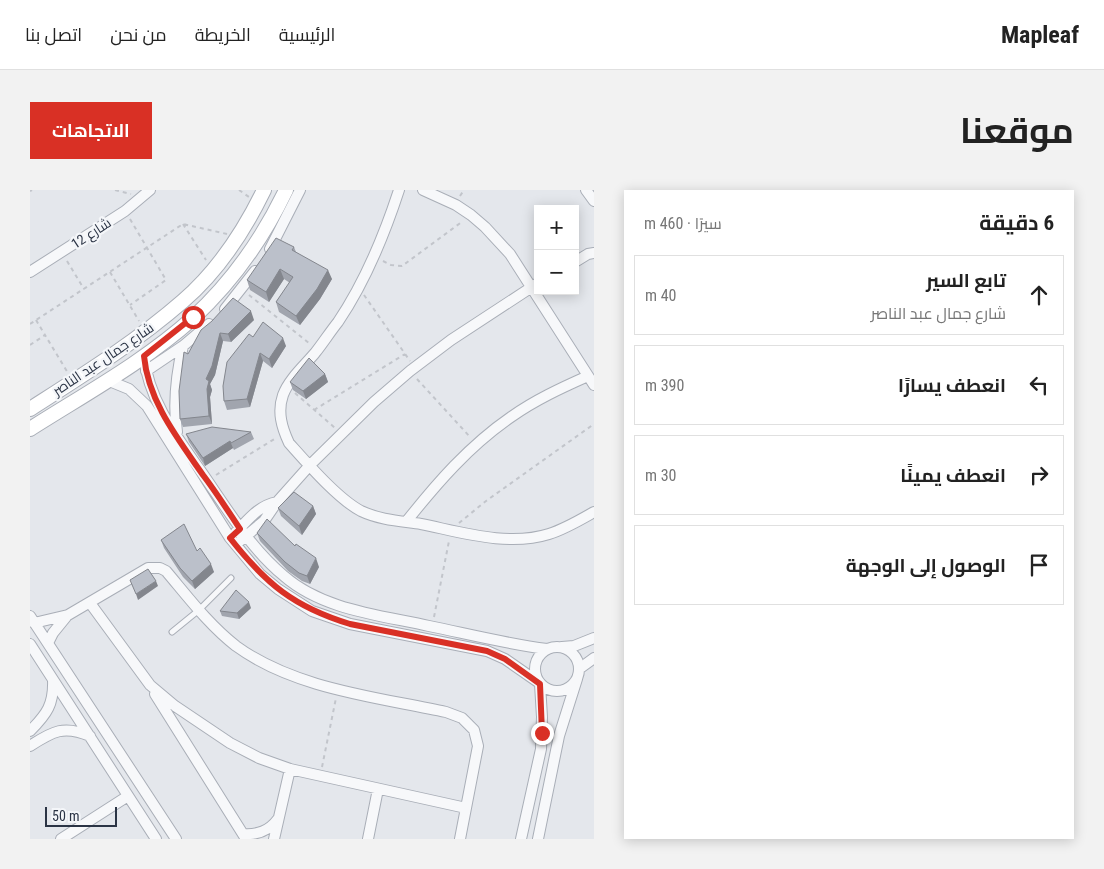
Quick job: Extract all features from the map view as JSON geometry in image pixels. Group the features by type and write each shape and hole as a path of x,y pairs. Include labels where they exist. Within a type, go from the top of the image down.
{"main road":[{"name":"شارع جمال عبد الناصر","path":"30,409 123,349 185,300 219,263 238,237 264,190"},
{"name":"شارع جمال عبد الناصر","path":"30,429 144,356 193,317 226,284 262,235 286,190"}],"street":[{"name":"شارع 12","path":"30,272 125,211 150,190"},
{"path":"146,371 183,346 210,323 242,288 264,259 300,190"},
{"path":"399,190 376,252 359,286 339,319 317,350 287,386 282,397 280,408 281,421 290,443 342,499 362,511 384,519 495,538 522,538 548,534 575,523 594,512"},
{"path":"233,542 242,533 264,520 277,502 310,465 374,402 412,369 451,340 534,285 510,254 485,227 456,205 424,190"},
{"path":"586,190 594,201"},
{"path":"579,259 592,251"},
{"path":"540,295 594,385"},
{"path":"178,439 174,409 183,346"},
{"path":"144,356 146,371 158,413 233,542 266,579 295,601 312,610 350,624 487,651 505,659 547,689 555,692 572,686 578,674 594,658"},
{"path":"406,522 450,469 476,443 518,412 548,394 588,376"},
{"path":"107,380 119,384 139,397 158,413 207,480 242,533 285,578 317,598 353,610 514,644 547,649 574,646 594,638"},
{"path":"48,643 60,623 68,615 148,568 154,567 166,570 211,624 236,646 259,661 310,683 446,712 462,718 474,730 478,746 460,839"},
{"path":"90,603 150,685 244,836 267,830 279,818"},
{"path":"68,615 32,619 176,839"},
{"path":"30,644 154,834 165,822"},
{"path":"538,839 559,736 578,674 578,661 573,654 560,647"},
{"path":"521,839 541,749 542,717 539,683 534,670 538,658 547,649"},
{"path":"30,731 49,708 53,694 53,679"},
{"path":"150,685 175,706 230,743 259,758 290,769 466,808"},
{"path":"30,746 49,733 63,730 77,730 90,736"},
{"path":"274,839 290,769"},
{"path":"368,839 378,789"},
{"path":"62,839 128,796"}],"lane":[{"path":"172,632 199,610 231,578"}],"path":[{"path":"125,211 166,280 130,305"},
{"path":"376,252 382,260 391,265 402,266 471,215"},
{"path":"183,224 208,262 219,263"},
{"path":"30,324 183,224 238,237"},
{"path":"61,252 84,289"},
{"path":"110,272 145,332"},
{"path":"359,286 405,354 412,369 476,443"},
{"path":"242,288 317,350"},
{"path":"36,320 73,381"},
{"path":"30,339 31,344 45,335"},
{"path":"314,410 405,354"},
{"path":"287,386 342,435"},
{"path":"432,627 451,530 486,501 594,424"},
{"path":"207,480 284,432"},
{"path":"320,776 338,689"}],"building":[{"path":"276,238 294,247 292,250 328,270 317,289 296,316 276,302 293,277 280,269 266,292 247,280"},
{"path":"233,298 251,311 228,334 220,333 212,366 206,379 209,381 207,389 209,416 180,419 179,391 184,352 188,354 201,330"},
{"path":"263,322 283,338 269,359 260,353 247,399 224,401 223,386 227,362 249,334 253,337"},
{"path":"309,358 325,374 303,391 290,382"},
{"path":"212,427 251,432 231,443 230,441 203,458 186,434"},
{"path":"294,492 313,506 299,526 278,508"},
{"path":"267,519 295,546 296,544 316,558 307,576 299,573 285,562 257,533"},
{"path":"184,524 197,551 200,548 211,564 192,581 180,568 161,540"},
{"path":"148,569 156,581 136,594 130,580"},
{"path":"236,590 249,602 237,613 220,611"}],"route":[{"path":"193,317 144,356 146,371 152,391 178,439 240,529 230,538 249,562 278,590 312,610 331,618 350,624 487,651 505,659 540,684 542,733"}]}
